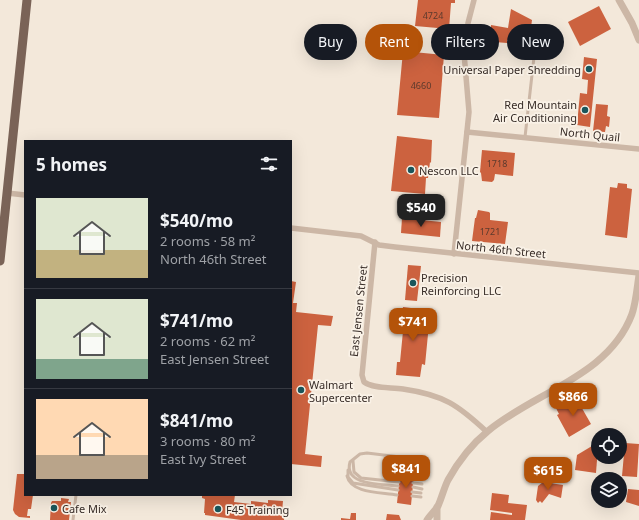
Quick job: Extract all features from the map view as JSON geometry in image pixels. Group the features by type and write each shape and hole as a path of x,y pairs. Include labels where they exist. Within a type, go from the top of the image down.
{"main road":[{"path":"0,261 27,0"}],"street":[{"path":"454,254 469,112 464,53 468,23 474,0"},
{"path":"619,0 632,22 639,40"},
{"name":"North Quail","path":"468,132 639,149"},
{"path":"7,193 24,195"},
{"name":"North 46th Street","path":"292,228 361,236 375,242 395,247 639,274"},
{"name":"East Jensen Street","path":"375,242 362,375 364,382 371,385 428,393 463,410 487,432"},
{"path":"427,520 437,507 448,480 456,467 487,432 501,421 589,367 608,351 626,327 632,313 639,274"},
{"path":"437,507 437,520"}],"lane":[{"path":"526,138 534,60"},
{"path":"398,492 353,483 348,477 349,466 360,454 367,453 425,460"},
{"path":"354,459 352,468 361,478 399,482"},
{"path":"349,466 349,471 352,477 359,481 398,486"},
{"path":"413,483 422,484"},
{"path":"413,488 422,488"},
{"path":"412,492 421,495 412,496"},
{"path":"73,520 76,496"}],"building":[{"path":"418,0 455,0 455,3 451,3 449,24 431,24 431,27 423,27 423,24 415,24"},
{"path":"599,6 611,29 580,46 568,22"},
{"path":"511,9 532,20 531,24 509,24"},
{"path":"499,26 507,28 507,43 499,42"},
{"path":"423,53 431,54 431,60 444,60 439,118 397,115 402,60 423,60"},
{"path":"584,57 597,59 590,127 577,125 580,93 587,94 588,80 582,79"},
{"path":"596,104 608,105 607,116 610,117 609,127 606,126 605,132 593,131"},
{"name":"Nescon LLC","path":"397,136 432,140 431,163 430,162 428,178 426,178 425,194 391,191"},
{"path":"482,150 515,153 513,176 495,174 492,182 482,181 480,172"},
{"path":"618,183 627,184 627,188 632,189 627,238 605,235 610,187 617,188"},
{"path":"478,210 489,212 490,220 508,222 505,244 472,241 475,218"},
{"path":"402,218 441,222 440,237 401,233"},
{"name":"Precision Reinforcing LLC","path":"408,265 421,266 417,301 405,300"},
{"name":"Walmart Supercenter","path":"292,281 296,282 293,303 297,303 296,312 333,316 331,326 318,325 305,454 322,456 321,467 292,464"},
{"path":"403,307 427,310 426,323 429,324 425,365 422,364 420,377 396,375 397,362 400,362 404,321 401,321"},
{"path":"573,398 577,404 579,403 591,424 569,437 557,415 559,414 556,408"},
{"path":"627,443 639,444 637,477 627,476 627,472 622,472 623,464 627,464"},
{"path":"591,447 591,464 597,464 596,472 575,470 577,455"},
{"path":"17,474 24,474 24,496 33,496 31,509 28,509 27,516 30,516 30,518 19,517 13,510"},
{"path":"400,474 414,475 411,505 397,503"},
{"path":"543,482 563,485 561,498 549,494 542,503 540,501 538,503 536,500 538,486"},
{"path":"628,489 639,490 639,506 627,502"},
{"path":"492,493 509,495 508,503 527,505 525,520 490,520 491,512 512,515 512,513 490,510"},
{"path":"202,496 235,496 234,502 251,504 251,501 268,503 268,500 283,501 282,512 285,512 284,520 241,520 205,515 205,499 202,498"},
{"path":"61,498 69,499 68,502 71,502 69,520 50,520 52,501 61,501"},
{"path":"351,513 356,513 356,520 341,520 341,518 350,519"},
{"path":"387,514 399,515 401,520 386,520"}],"place":[{"name":"Universal Paper Shredding","path":"589,69"},
{"name":"Red Mountain Air Conditioning","path":"585,110"},
{"name":"Nescon LLC","path":"411,170"},
{"name":"Precision Reinforcing LLC","path":"413,283"},
{"name":"Walmart Supercenter","path":"301,390"},
{"name":"Cafe Mix","path":"54,508"},
{"name":"F45 Training","path":"218,509"}]}
